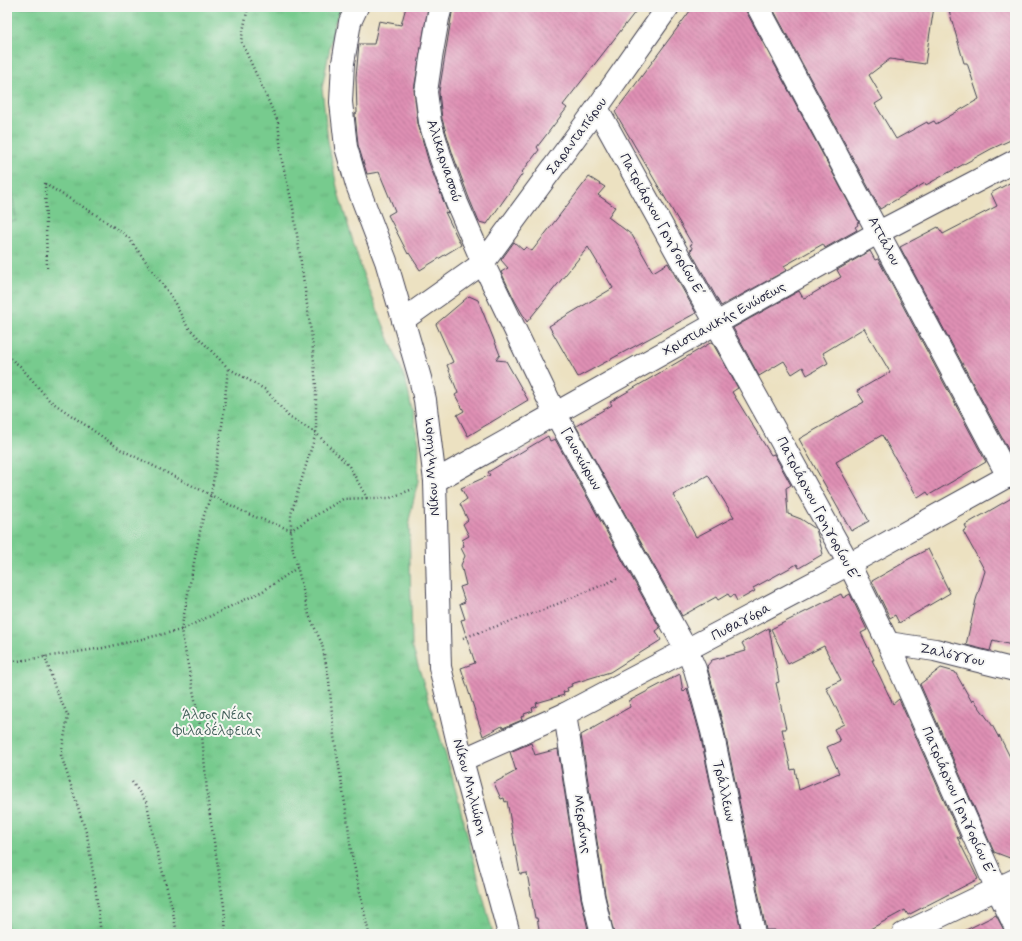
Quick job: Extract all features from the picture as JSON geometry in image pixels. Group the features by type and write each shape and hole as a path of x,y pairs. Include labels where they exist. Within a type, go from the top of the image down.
{"street":[{"name":"Νίκου Μηλιώρη","path":"357,7 350,22 343,63 340,102 346,146 357,185 386,261 425,400 435,481 435,534 440,667 462,760 509,934"},
{"name":"Αλικαρνασσού","path":"441,7 426,92 430,122 441,159 457,203 483,263"},
{"name":"Σαρανταπόρου","path":"403,320 483,263 597,108 668,7"},
{"name":"Αττάλου","path":"758,7 1012,477"},
{"name":"Πατριάρχου Γρηγορίου Ε΄","path":"597,108 849,564 1006,884 1015,926"},
{"name":"Χριστιανικής Ενώσεως","path":"435,481 879,232 1015,161"},
{"name":"Γανοχώρων","path":"483,263 556,412 687,650"},
{"name":"Πυθαγόρα","path":"462,760 565,714 1012,477"},
{"name":"Ζαλόγγου","path":"888,643 935,650 1015,670"},
{"name":"Τράλλεων","path":"687,650 695,669 712,732 754,934"},
{"name":"Μερσίνης","path":"565,714 593,896 602,934"},
{"path":"902,934 1006,884"}],"path":[{"path":"248,7 241,40 278,122 282,161 293,208 312,339 316,386 316,433 291,514 291,541 309,615 322,644 329,680 334,736 351,851 369,934"},
{"path":"47,268 45,184 96,214 128,237 171,296 187,326 228,368 266,390 289,417 316,433 349,466 367,498"},
{"path":"7,356 20,366 49,400 120,449 250,515 291,530"},
{"path":"226,934 224,906 208,803 202,735 181,630 202,521 211,495 223,419 228,368"},
{"path":"291,530 343,499 390,498 435,481"},
{"path":"7,660 18,661 103,648 181,630 264,591 297,568"},
{"path":"440,646 543,610 642,568"},
{"path":"45,656 54,688 68,716 61,755 87,835 102,934"},
{"path":"132,782 147,803 154,840 172,907 177,934"}],"green space":[{"name":"Άλσος Νέας Φιλαδέλφειας","path":"7,7 342,7 335,22 322,88 328,141 338,192 363,274 406,381 419,443 418,481 409,520 412,646 451,772 493,934 7,934"},
{"path":"7,151 16,221 7,223"}],"building":[{"path":"406,7 428,7 414,90 418,124 429,163 448,213 445,212 461,245 420,270 409,253 408,254 388,215 395,211 379,172 367,174 358,145 355,114 357,113 356,77 359,44 374,44 379,21 401,25"},
{"path":"453,7 639,7 563,105 567,108 537,147 539,150 522,172 523,173 487,224 479,222 453,155 442,119 439,92"},
{"path":"693,7 746,7 747,13 859,222 855,227 857,230 825,248 823,244 784,266 787,270 721,306 690,250 693,249 690,245 692,244 615,112"},
{"path":"772,7 934,7 925,64 890,59 869,75 883,99 875,104 896,139 927,122 928,124 934,121 936,124 979,99 967,63 964,63 948,7 1015,7 1015,138 991,149 926,185 925,183 880,209"},
{"path":"589,177 605,187 598,195 615,207 608,217 632,235 653,272 668,263 696,313 578,377 549,326 613,288 588,247 527,322 501,272 508,268 501,260 514,242 523,250 526,247 532,251"},
{"path":"1015,180 1015,453 1009,451 900,247 938,227 943,234 997,206 991,193"},
{"path":"870,251 875,260 878,259 986,462 929,495 927,492 918,498 882,435 836,462 869,521 851,531 799,439 864,402 857,391 890,372 864,328 823,353 828,363 807,375 803,367 792,374 784,361 759,376 733,328 799,291 803,298 807,297 841,277 837,270"},
{"path":"469,296 478,300 500,355 496,360 506,361 528,400 468,436 457,415 464,411 455,395 458,393 447,365 453,362 436,324"},
{"path":"712,342 738,388 732,392 771,455 774,454 791,485 786,488 788,514 801,519 816,529 823,554 799,568 797,564 753,588 755,591 737,601 734,595 730,597 728,594 718,600 716,597 682,616 576,426 612,405 610,402","holes":["708,475 734,517 696,537 673,495"]},
{"path":"548,436 550,441 555,439 660,628 656,631 661,640 610,672 571,684 572,686 567,688 568,691 563,692 564,695 536,703 537,706 532,708 533,711 524,714 525,716 521,717 522,720 503,728 502,726 483,736 461,668 475,663 461,620 465,619 460,604 465,602 460,587 466,585 461,565 465,556 461,548 464,546 462,540 469,536 463,524 468,520 460,504 467,499 461,488 490,475 488,472"},
{"path":"1015,496 1015,646 993,640 990,651 966,645 976,600 985,571 963,531 967,529 965,525"},
{"path":"928,549 950,593 899,623 895,615 890,618 872,581"},
{"path":"841,594 843,598 850,594 867,630 861,633 874,660 872,660 893,704 899,699 961,839 957,837 978,879 908,915 905,910 861,934 776,934 775,930 766,930 724,728 707,666 712,660 746,651 742,643 769,628 779,682 776,683 786,729 782,729 791,770 795,769 799,790 839,773 827,747 840,741 834,729 844,724 826,687 841,680 824,646 788,664 771,629"},
{"path":"941,668 955,672 972,702 974,700 992,725 999,738 999,735 1015,767 1015,860 994,852 920,684"},
{"path":"680,674 683,692 687,688 700,734 741,931 733,931 733,934 614,934 605,894 581,735 630,707 629,701"},
{"path":"531,743 535,755 558,749 581,898 589,934 540,934 537,918 535,918 527,873 520,874 507,801 505,802 504,798 501,799 494,783 516,771 510,752"},
{"path":"996,915 1006,934 958,934"}]}
